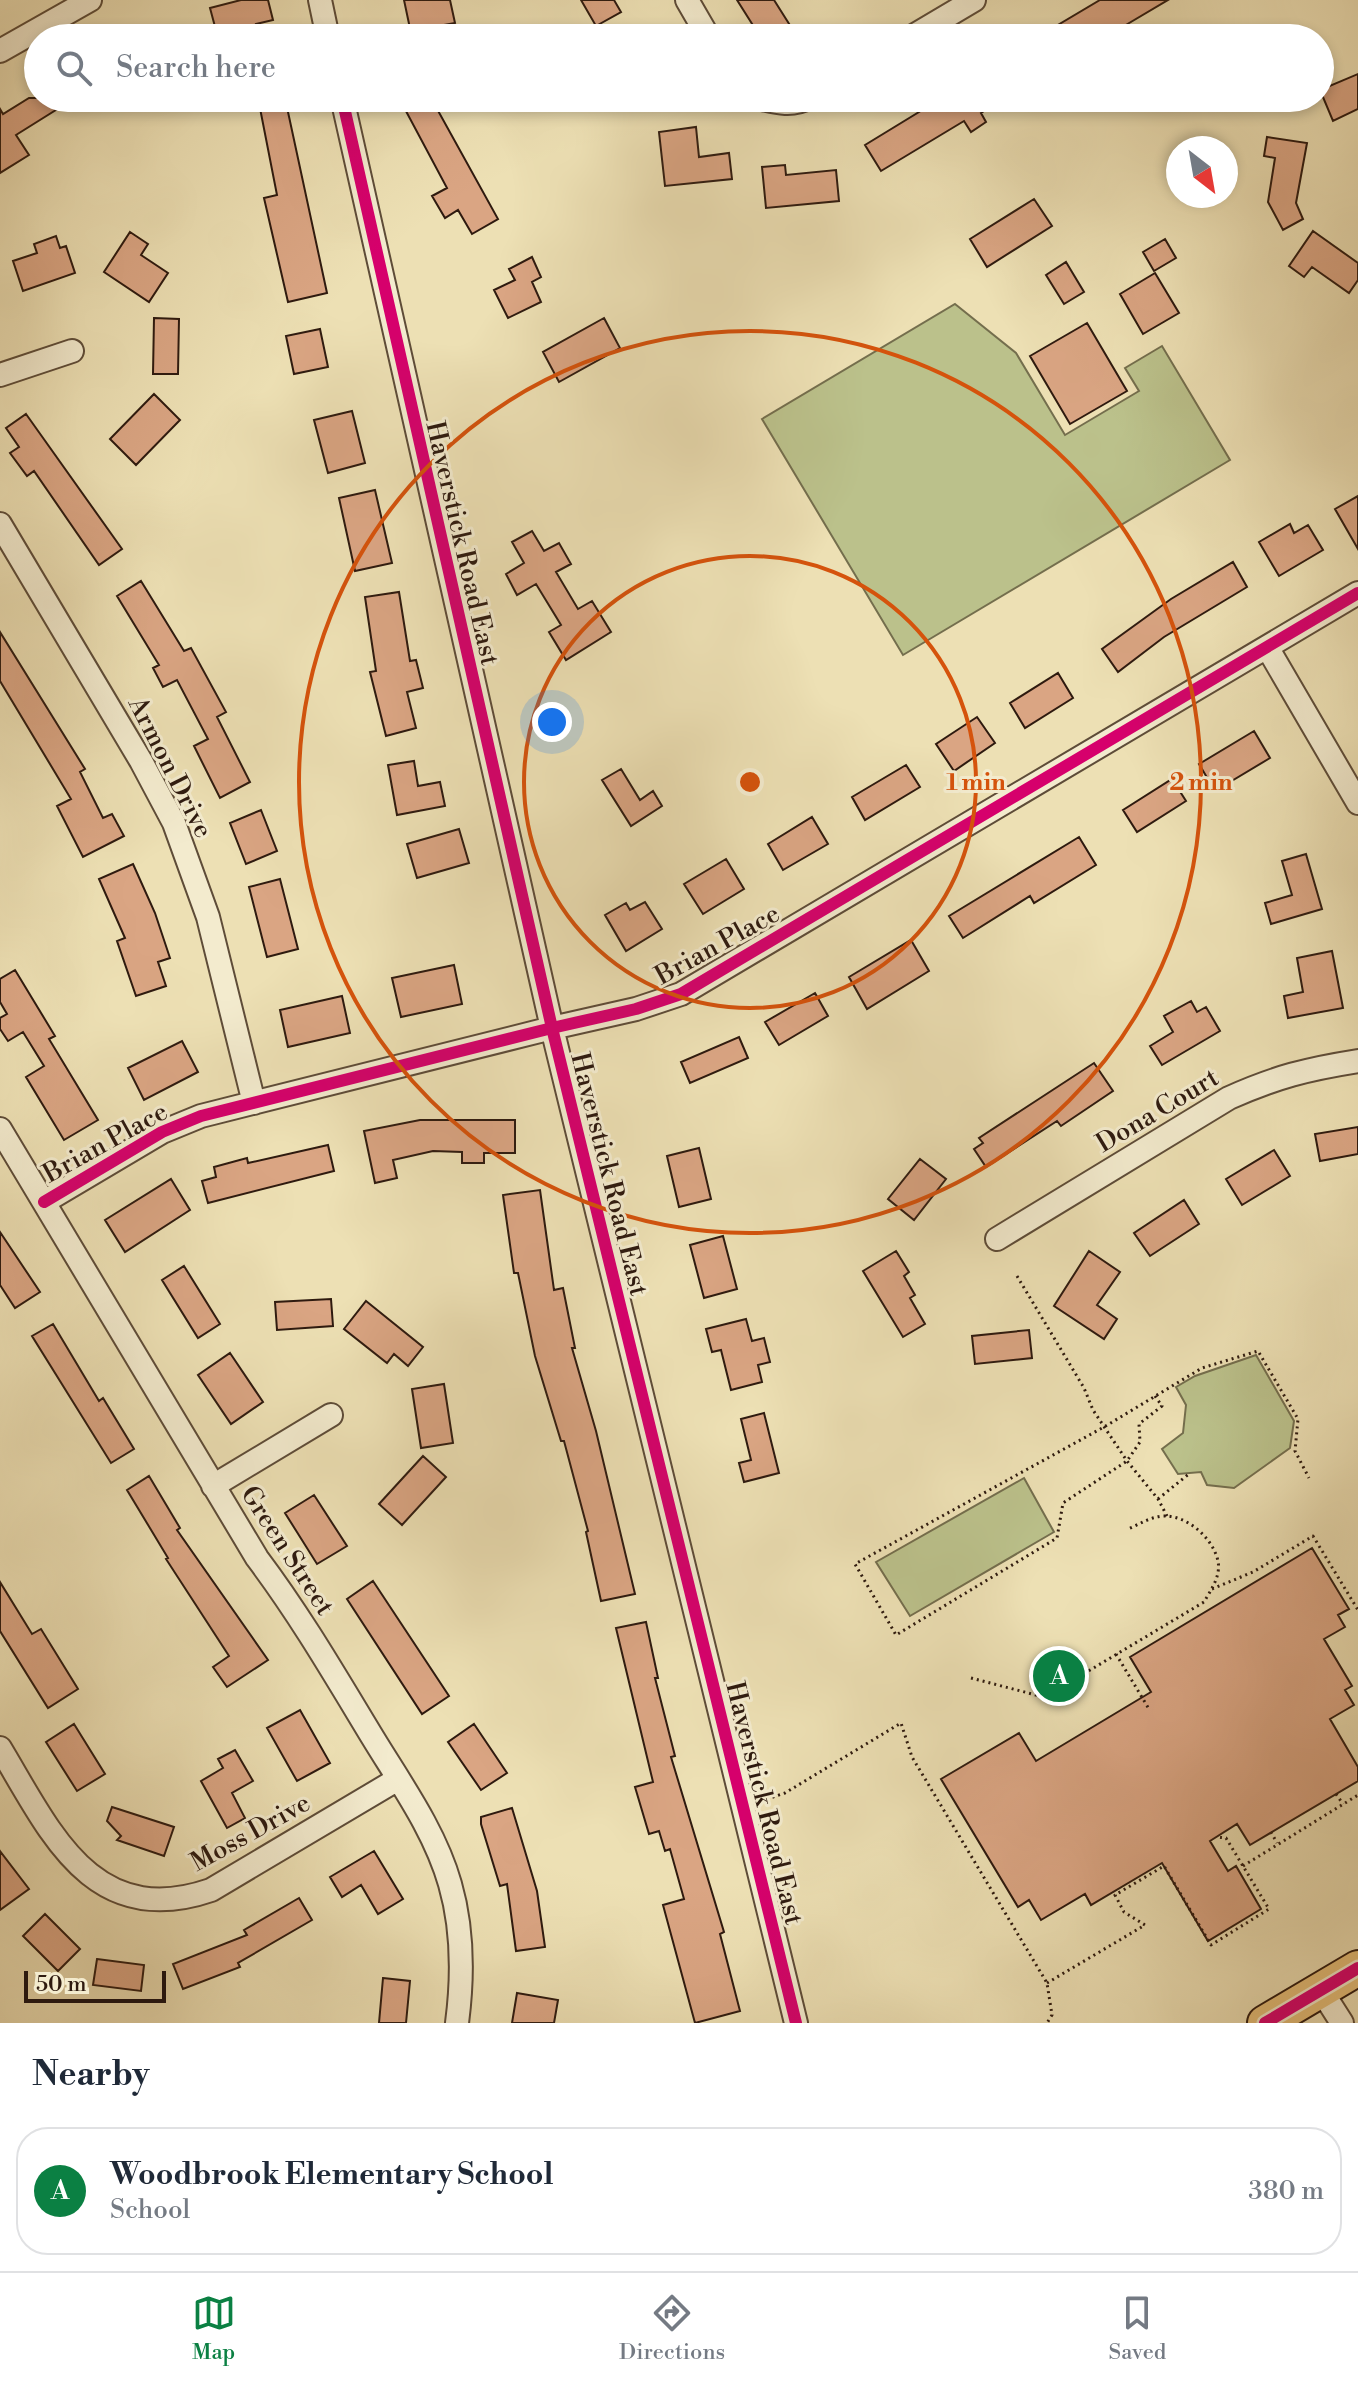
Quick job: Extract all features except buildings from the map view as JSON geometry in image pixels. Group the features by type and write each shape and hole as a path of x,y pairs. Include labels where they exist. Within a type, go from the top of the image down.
{"main road":[{"path":"1265,2023 1358,1968"}],"street":[{"path":"48,24 90,0"},
{"path":"320,0 325,24"},
{"path":"687,0 701,24"},
{"path":"934,24 974,0"},
{"path":"0,51 24,37"},
{"name":"Haverstick Road East","path":"345,112 552,1028 796,2023"},
{"path":"0,375 72,351"},
{"name":"Armon Drive","path":"0,524 141,761 174,823 208,917 254,1103"},
{"name":"Brian Place","path":"44,1202 162,1132 201,1116 636,1009 681,994 1358,593"},
{"path":"1267,647 1358,803"},
{"name":"Dona Court","path":"997,1239 1229,1098 1304,1069 1358,1061"},
{"name":"Green Street","path":"0,1129 213,1486 257,1558 293,1606 433,1841 451,1885 462,1953 457,2023"},
{"path":"213,1486 331,1415"},
{"name":"Moss Drive","path":"0,1748 64,1852 92,1878 106,1886 148,1898 168,1900 211,1890 398,1779"},
{"path":"1321,1990 1342,2023"}],"path":[{"path":"1017,1276 1084,1388 1093,1410 1167,1516"},
{"path":"1155,1396 1162,1406 1139,1424 1140,1442 1127,1461 1063,1503 1057,1538 896,1635 855,1564 1104,1427 1155,1396 1202,1368 1258,1351 1298,1419 1295,1451 1309,1478"},
{"path":"1158,1499 1190,1473"},
{"path":"971,1678 1036,1695 1055,1691 1204,1602 1216,1581 1218,1562 1202,1533 1190,1524 1167,1516 1151,1518 1128,1529"},
{"path":"1212,1589 1253,1572 1313,1536 1358,1610"},
{"path":"1116,1654 1149,1709"},
{"path":"743,1806 775,1798 901,1723 912,1757 1047,1983 1052,2015 1047,2023"},
{"path":"1336,1794 1343,1804"},
{"path":"1243,1866 1358,1795"},
{"path":"1271,1832 1278,1845"},
{"path":"1047,1983 1145,1925 1124,1912 1115,1895 1164,1866 1211,1945 1269,1909 1226,1838 1216,1837"}],"green space":[{"path":"955,304 1016,353 1065,435 1139,391 1125,368 1162,346 1230,460 903,655 762,419"},
{"path":"1256,1355 1294,1421 1290,1448 1234,1488 1207,1485 1201,1472 1178,1474 1162,1449 1183,1433 1186,1405 1176,1387 1195,1376"},
{"path":"1024,1478 1054,1532 910,1616 876,1562"}],"cycle path":[{"path":"345,112 552,1028 796,2023"},
{"path":"44,1202 162,1132 201,1116 636,1009 681,994 1358,593"},
{"path":"1265,2023 1358,1968"}],"place":[{"name":"Woodbrook Elementary School","path":"1059,1676"}]}
